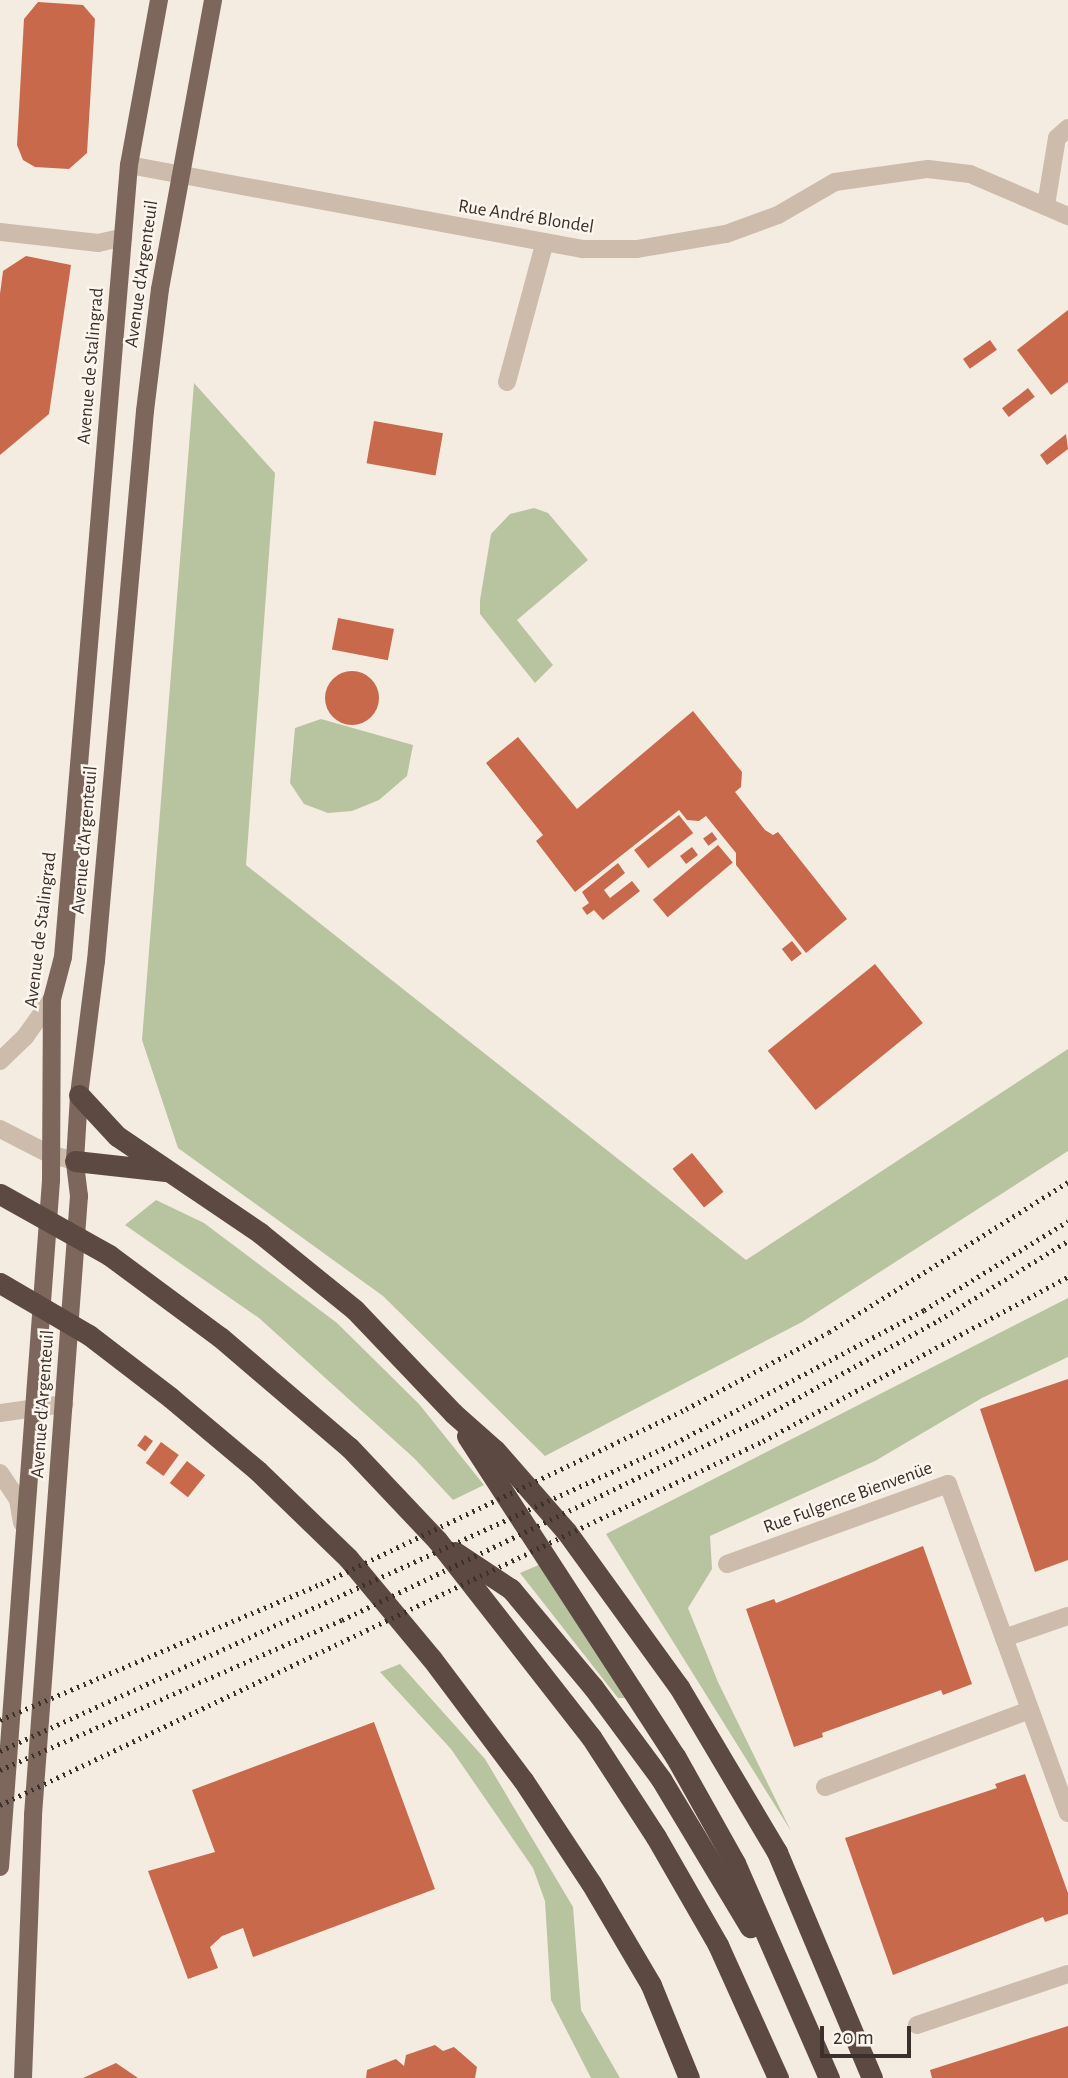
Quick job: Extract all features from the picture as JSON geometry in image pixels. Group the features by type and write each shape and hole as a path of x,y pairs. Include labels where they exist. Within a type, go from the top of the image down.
{"highway":[{"path":"79,1095 117,1136 260,1233 355,1310 453,1413 495,1450 566,1531 679,1687 776,1852 872,2078"},
{"path":"75,1161 167,1172"},
{"path":"0,1194 109,1255 220,1337 349,1447 437,1540 591,1737 656,1836 718,1945 778,2078"},
{"path":"0,1283 89,1335 171,1398 258,1471 348,1559 432,1659 523,1780 591,1883 651,1985 689,2078"},
{"path":"453,1413 682,1768 735,1863 823,2063"},
{"path":"437,1540 511,1589 593,1687 661,1779 721,1875 823,2063"}],"main road":[{"name":"Avenue de Stalingrad","path":"0,1867 26,1552 51,1180 48,1154 52,999 63,957 129,165 159,0"},
{"name":"Avenue d'Argenteuil","path":"23,2078 33,1815 45,1687 79,1196 75,1161 79,1095 145,411 180,171 213,0"}],"street":[{"path":"1046,205 1057,138 1068,128"},
{"name":"Rue André Blondel","path":"129,165 180,171 544,245 637,249 681,244 726,234 778,215 835,182 890,172 928,169 970,174 1068,216"},
{"path":"0,232 98,243 123,237"},
{"path":"507,382 544,245"},
{"path":"0,1061 25,1037 52,999"},
{"path":"0,1129 48,1154 75,1161"},
{"path":"0,1413 64,1404"},
{"path":"0,1473 19,1500 26,1552"},
{"name":"Rue Fulgence Bienvenüe","path":"727,1564 948,1484 1068,1813"},
{"path":"1004,1638 1068,1616"},
{"path":"825,1787 1030,1710"},
{"path":"917,2025 1068,1974"}],"green space":[{"path":"194,383 275,473 246,865 746,1260 1068,1049 1068,1151 802,1322 545,1456 383,1296 178,1148 142,1040"},
{"path":"534,508 548,513 588,560 517,620 553,665 535,683 480,614 491,534 510,514"},
{"path":"321,719 413,745 407,776 379,800 352,811 328,813 304,804 290,783 295,728"},
{"path":"156,1200 204,1223 337,1323 419,1404 484,1485 453,1500 415,1459 259,1318 125,1225"},
{"path":"1068,1298 1068,1357 982,1398 875,1461 710,1536 712,1569 688,1608 718,1682 791,1831 606,1534"},
{"path":"541,1564 627,1698 618,1698 520,1573"},
{"path":"400,1664 485,1759 573,1907 581,2010 620,2078 591,2078 551,2000 545,1901 533,1868 451,1749 380,1672"}],"building":[{"path":"38,2 83,5 95,19 87,153 69,169 35,167 23,160 17,145 24,19"},
{"path":"26,256 71,265 49,414 0,455 0,294 3,271"},
{"path":"1068,310 1068,382 1051,395 1017,350"},
{"path":"990,340 997,350 970,369 963,359"},
{"path":"1028,388 1035,397 1009,417 1002,408"},
{"path":"374,421 443,433 435,476 367,463"},
{"path":"1066,434 1068,449 1047,465 1040,455"},
{"path":"338,618 394,629 388,660 332,649"},
{"path":"357,671 367,675 375,683 379,698 375,713 367,721 347,725 337,721 329,713 325,693 329,683 337,675"},
{"path":"693,711 742,772 741,787 735,792 765,830 773,835 778,832 847,919 806,953 736,865 736,853 706,816 699,821 687,820 679,810 575,892 536,841 543,835 486,763 518,737 577,809"},
{"path":"679,815 693,833 648,868 634,850"},
{"path":"712,832 717,839 708,846 703,838"},
{"path":"718,845 733,863 668,917 653,900"},
{"path":"692,847 698,855 686,864 680,856"},
{"path":"618,863 625,873 604,890 610,898 632,881 640,891 603,920 594,910 587,915 582,908 589,903 582,892"},
{"path":"792,941 802,954 792,962 782,949"},
{"path":"875,964 923,1023 816,1110 768,1051"},
{"path":"692,1153 723,1192 704,1208 673,1169"},
{"path":"1068,1379 1068,1560 1035,1572 980,1409"},
{"path":"145,1435 153,1441 145,1451 137,1445"},
{"path":"161,1442 179,1455 164,1476 146,1463"},
{"path":"187,1461 205,1475 188,1497 170,1483"},
{"path":"923,1546 972,1684 943,1695 941,1690 822,1733 823,1737 794,1747 746,1609 774,1599 776,1603"},
{"path":"374,1722 435,1889 253,1957 243,1928 222,1936 210,1947 218,1968 188,1979 148,1871 215,1852 192,1790"},
{"path":"1025,1774 1068,1893 1068,1914 1045,1922 1043,1917 893,1975 845,1838 997,1788 995,1784"},
{"path":"1068,2026 1068,2078 932,2078 930,2070"},
{"path":"435,2045 443,2051 454,2047 477,2067 475,2078 366,2078 367,2070 396,2059 404,2066 406,2055"},
{"path":"116,2063 138,2078 83,2078"}],"railway":[{"path":"0,1720 321,1584 686,1409 829,1332 1068,1182"},
{"path":"0,1751 675,1443 924,1310 1068,1221"},
{"path":"0,1770 342,1620 756,1421 939,1320 1068,1241"},
{"path":"0,1805 763,1441 1068,1277"}]}
